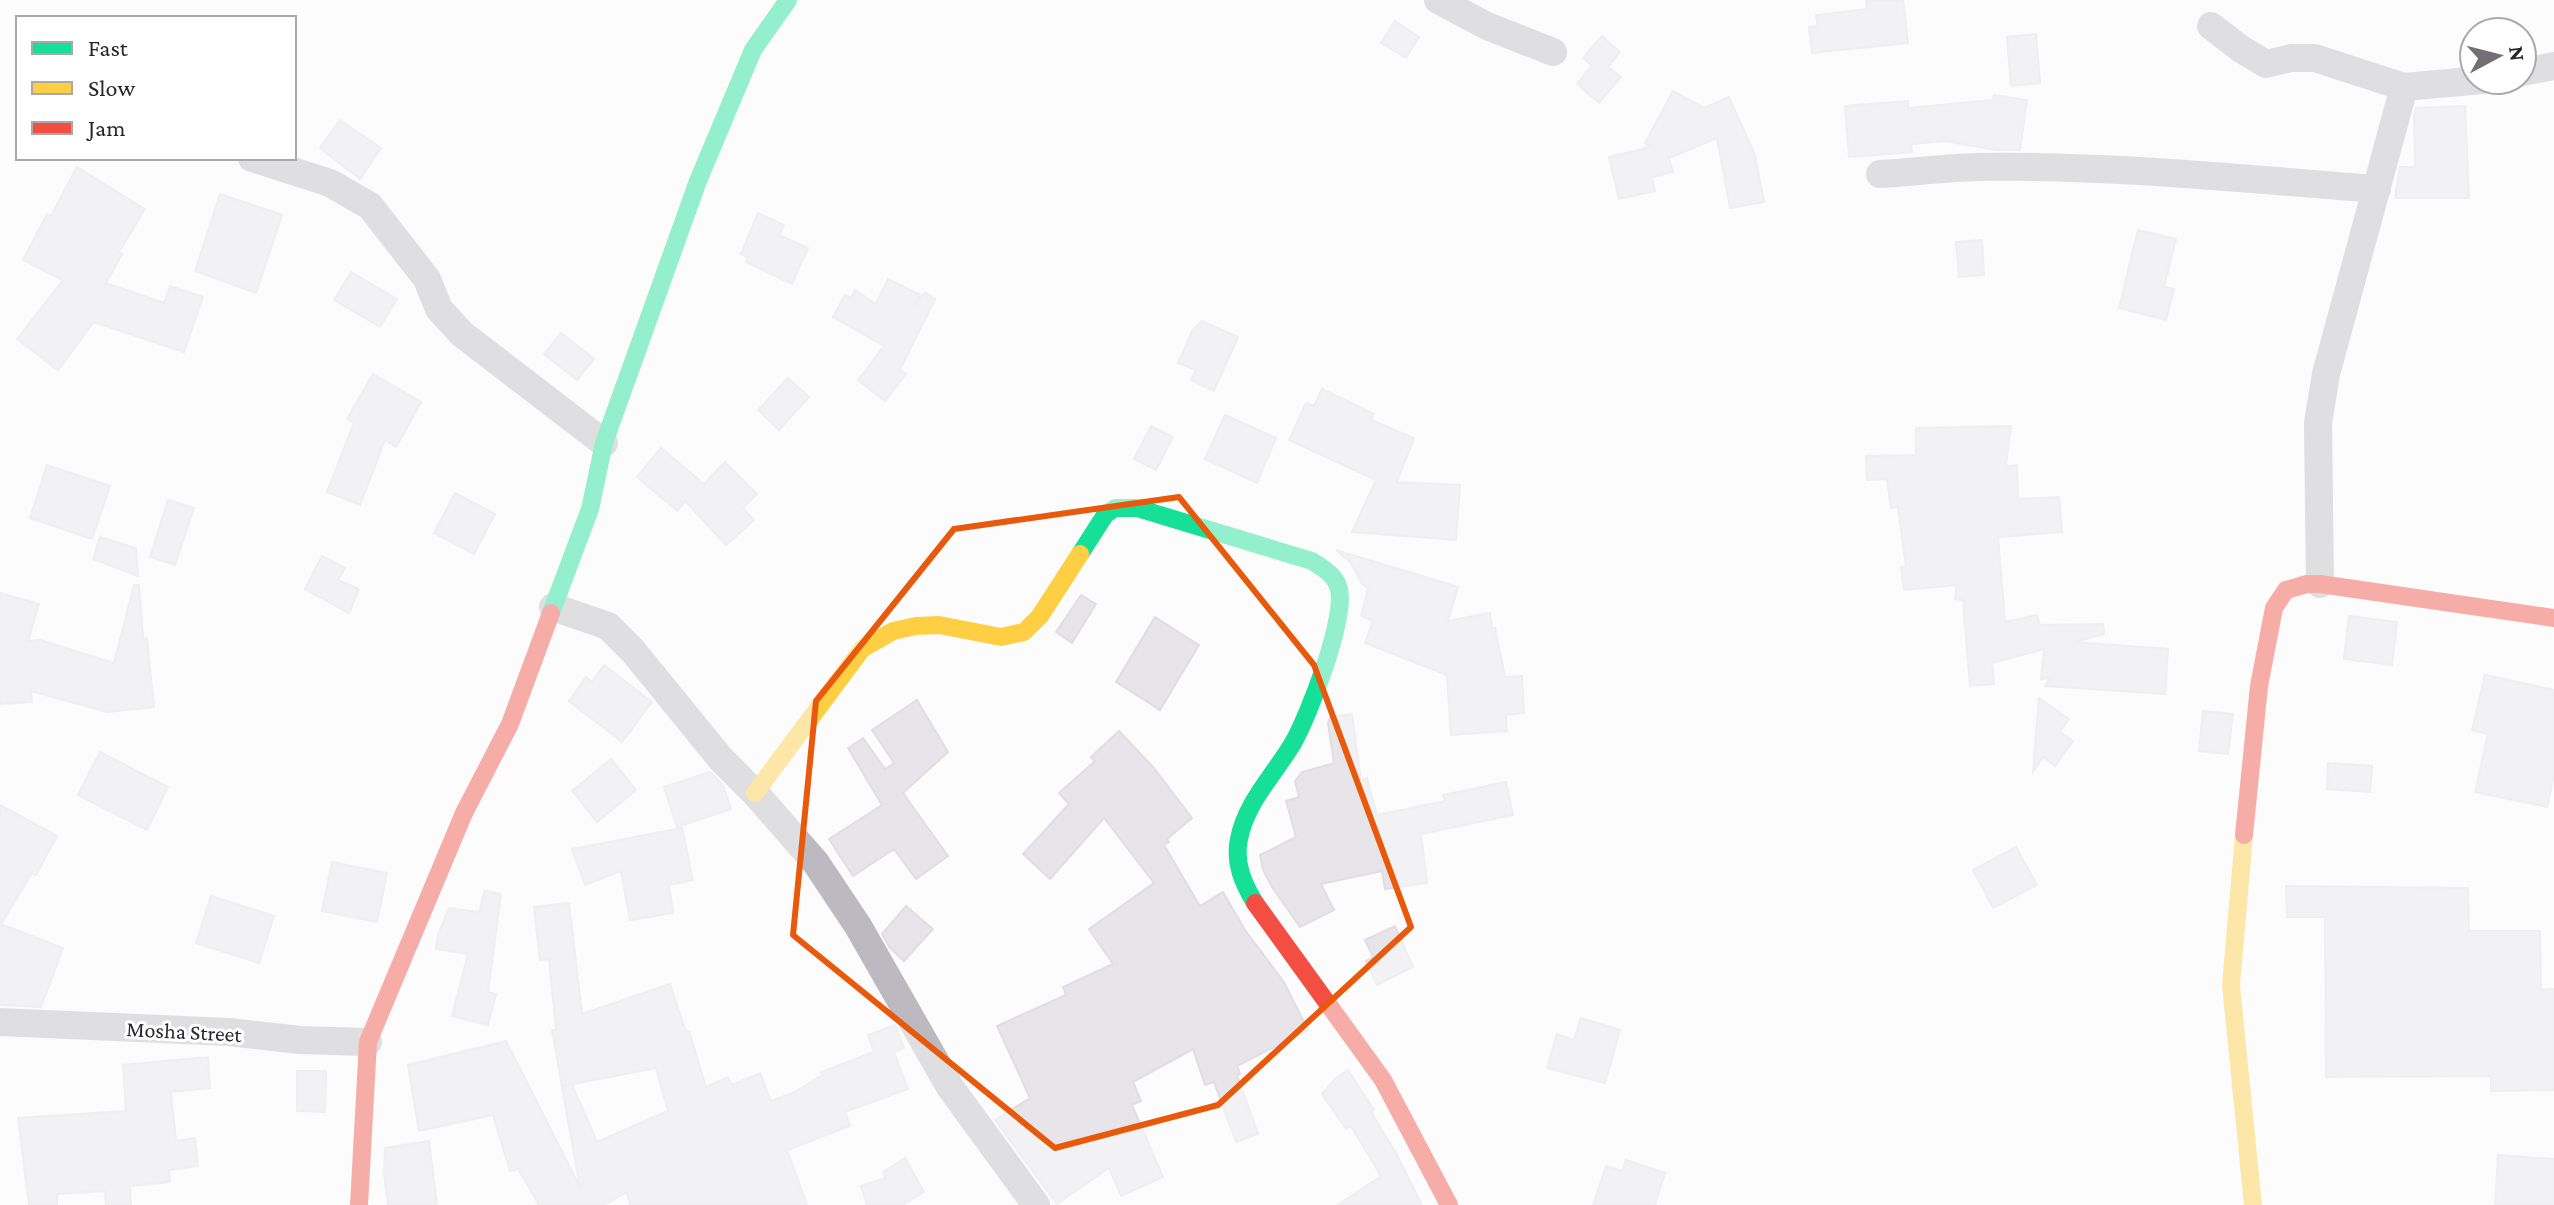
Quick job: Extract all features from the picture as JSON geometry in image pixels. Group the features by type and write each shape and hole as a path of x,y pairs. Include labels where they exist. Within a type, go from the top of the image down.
{"street":[{"path":"359,1205 368,1042 464,813 510,724 590,509 604,443 704,167 753,50 788,0"},
{"path":"1438,0 1487,26 1553,52"},
{"path":"2211,26 2261,63 2315,58 2404,87 2458,82"},
{"path":"2320,584 2318,423 2326,374 2404,87"},
{"path":"258,160 330,183 370,206 427,279 439,309 462,334 604,443"},
{"path":"1880,174 1974,167 2025,167 2377,189"},
{"path":"755,793 862,649 893,631 916,626 939,625 1001,637 1024,632 1040,616 1105,515 1115,508 1137,508 1312,561 1333,576 1340,588 1341,601 1328,651 1295,739 1252,800 1240,826 1237,861 1252,899 1336,1012 1396,1103 1449,1205"},
{"path":"2253,1205 2231,985 2250,768 2261,672 2274,608 2286,590 2320,584 2554,618"},
{"path":"553,607 608,626 633,651 721,759 816,863 858,926 950,1087 1036,1205"},
{"name":"Mosha Street","path":"0,1022 229,1032 300,1040 368,1042"}],"highlighted area":[{"path":"1179,497 1314,665 1411,927 1218,1105 1055,1148 793,935 816,701 954,529"}],"building":[{"path":"1866,0 1903,0 1908,43 1812,53 1809,27 1818,26 1816,15 1867,9"},
{"path":"1395,21 1419,37 1406,58 1381,43"},
{"path":"2036,34 2040,83 2011,86 2007,37"},
{"path":"1602,36 1620,52 1608,67 1621,77 1599,103 1577,84 1592,66 1583,58"},
{"path":"1673,91 1704,108 1729,97 1755,155 1764,202 1730,208 1717,138 1669,158 1673,172 1652,177 1655,191 1619,199 1609,157 1650,147 1645,143"},
{"path":"1994,95 2027,100 2020,150 1996,150 1945,141 1911,144 1912,152 1849,157 1845,106 1908,101 1908,108 1993,100"},
{"path":"2465,106 2469,198 2395,198 2400,167 2415,167 2416,108"},
{"path":"340,120 381,148 360,179 320,148"},
{"path":"77,167 145,209 119,252 122,254 106,283 164,303 170,286 203,297 184,352 94,322 58,370 17,339 63,280 23,260"},
{"path":"220,194 282,215 256,293 195,271"},
{"path":"758,213 784,225 779,235 808,248 792,284 746,262 748,257 741,254"},
{"path":"2138,230 2176,239 2164,287 2174,289 2166,320 2119,308"},
{"path":"1982,240 1984,275 1959,277 1956,242"},
{"path":"351,272 397,299 380,327 334,300"},
{"path":"888,279 920,295 914,306 925,292 935,299 900,370 906,374 885,401 858,380 884,346 833,317 845,295 851,298 855,290 876,304"},
{"path":"1202,321 1238,337 1214,391 1191,380 1196,370 1178,363 1192,331"},
{"path":"561,333 594,359 577,380 544,354"},
{"path":"373,374 421,402 396,447 385,440 360,505 327,492 354,423 347,419"},
{"path":"788,378 809,397 779,430 758,410"},
{"path":"1322,389 1374,414 1371,420 1414,438 1397,482 1460,485 1456,540 1352,532 1376,480 1289,440 1306,403 1314,406"},
{"path":"1225,415 1276,438 1257,483 1205,459"},
{"path":"1151,426 1173,437 1156,470 1134,459"},
{"path":"2011,426 2006,466 2017,465 2018,499 2059,497 2062,532 1998,537 2005,622 2037,615 2040,625 2103,624 2104,634 2075,642 2168,649 2165,694 2045,686 2050,678 2041,679 2044,649 1992,663 1994,684 1970,686 1963,600 1955,599 1957,585 1904,590 1901,567 1906,566 1898,507 1891,508 1887,479 1867,480 1866,456 1916,455 1916,428"},
{"path":"661,448 704,484 725,462 757,494 743,508 754,520 726,545 685,501 677,511 637,477"},
{"path":"47,465 110,486 92,539 30,518"},
{"path":"455,493 495,514 474,554 434,533"},
{"path":"168,500 194,508 175,565 150,557"},
{"path":"100,537 136,548 138,576 93,559"},
{"path":"1336,550 1458,587 1448,621 1490,613 1505,677 1522,676 1524,713 1506,715 1507,731 1451,735 1447,675 1365,643 1373,621 1361,616 1368,588 1362,584 1351,563"},
{"path":"322,556 345,568 338,580 359,589 349,613 305,589"},
{"path":"134,585 139,585 143,638 147,639 154,707 107,712 31,691 32,702 0,704 0,593 39,604 28,641 40,640 114,663"},
{"path":"1081,595 1096,604 1072,643 1056,632"},
{"path":"2349,616 2397,622 2392,665 2344,659"},
{"path":"1155,617 1199,645 1160,710 1116,682"},
{"path":"604,665 652,702 622,742 569,701 586,677 592,682"},
{"path":"2485,675 2554,690 2554,775 2547,807 2475,792 2488,734 2472,730"},
{"path":"2039,698 2069,719 2060,732 2073,741 2055,766 2043,757 2033,772"},
{"path":"917,700 948,752 903,793 948,856 916,879 894,849 853,876 829,839 882,805 848,748 863,738 885,769 894,763 872,730"},
{"path":"2203,711 2233,714 2228,754 2199,751"},
{"path":"1352,714 1361,780 1367,778 1377,815 1445,801 1443,795 1506,782 1513,815 1421,834 1427,883 1385,889 1382,871 1321,884 1334,910 1300,927 1272,887 1263,870 1260,855 1296,837 1286,801 1299,797 1295,781 1302,772 1334,763 1328,723 1330,717"},
{"path":"1119,731 1153,767 1192,818 1164,845 1200,906 1223,892 1245,930 1284,982 1308,1030 1237,1066 1240,1074 1237,1075 1258,1134 1236,1142 1214,1082 1205,1085 1193,1049 1133,1082 1141,1101 1132,1105 1163,1177 1121,1196 1109,1168 1057,1204 995,1120 1030,1098 997,1026 1066,995 1063,987 1113,964 1089,929 1154,883 1104,818 1050,879 1023,854 1069,804 1059,793 1095,761 1091,757"},
{"path":"100,752 168,787 147,830 78,795"},
{"path":"611,759 636,790 597,822 572,791"},
{"path":"2328,763 2372,766 2370,792 2327,789"},
{"path":"710,772 723,785 731,809 677,827 664,787"},
{"path":"0,805 57,836 36,875 32,873 1,924 63,948 41,1007 0,1005"},
{"path":"682,828 693,880 669,885 673,913 630,920 621,871 585,885 572,849"},
{"path":"2016,847 2037,885 1993,908 1973,870"},
{"path":"332,862 387,873 377,922 322,911"},
{"path":"2286,886 2468,888 2469,931 2540,931 2541,990 2554,989 2554,1090 2491,1091 2491,1076 2326,1077 2325,917 2287,917"},
{"path":"485,891 501,894 488,992 496,994 488,1025 452,1016 468,954 436,949 449,908 479,912"},
{"path":"211,896 274,916 259,963 196,943"},
{"path":"569,903 582,1014 670,984 686,1032 689,1031 706,1087 728,1077 732,1085 760,1073 771,1101 795,1092 822,1075 821,1072 874,1052 868,1035 895,1025 904,1048 894,1052 908,1089 845,1112 850,1126 787,1150 807,1205 630,1205 627,1192 604,1205 539,1205 518,1169 510,1171 493,1115 419,1131 408,1065 506,1041 580,1187 562,1087 571,1084 562,1086 552,1030 556,1030 549,959 540,960 534,907","holes":["656,1068 668,1111 597,1142 572,1084"]},
{"path":"906,906 933,929 904,961 890,948 882,934"},
{"path":"1395,926 1413,967 1377,985 1366,961 1373,957 1365,940"},
{"path":"1581,1018 1620,1030 1605,1083 1547,1068 1557,1034 1574,1040"},
{"path":"208,1057 210,1088 171,1092 176,1141 195,1138 198,1166 169,1170 170,1182 130,1186 131,1205 106,1205 105,1191 57,1194 57,1205 29,1205 18,1118 126,1111 123,1065"},
{"path":"1348,1070 1374,1110 1371,1112 1422,1205 1338,1205 1381,1176 1351,1126 1346,1129 1322,1094"},
{"path":"297,1071 326,1071 325,1112 297,1111"},
{"path":"429,1141 437,1205 388,1205 385,1148"},
{"path":"2498,1155 2554,1159 2554,1205 2495,1205"},
{"path":"905,1158 924,1192 902,1205 867,1205 861,1186 886,1178 883,1172"},
{"path":"1626,1160 1665,1173 1655,1205 1593,1205 1606,1166 1622,1171"}],"traffic: fast":[{"path":"551,613 590,509 604,443 698,181 753,50 788,0"},
{"path":"1080,554 1105,515 1115,508 1137,508 1312,561 1334,578 1340,599 1338,618 1317,689 1293,743 1248,813 1239,839 1241,872 1255,903"}],"traffic: slow":[{"path":"755,793 862,649 893,631 916,626 939,625 1001,637 1024,632 1040,616 1080,554"},
{"path":"2244,835 2231,985 2253,1205"}],"traffic: jam":[{"path":"2244,835 2259,686 2274,608 2286,590 2320,584 2554,618"},
{"path":"359,1205 368,1042 464,813 510,724 551,613"},
{"path":"1255,903 1383,1080 1449,1205"}]}
